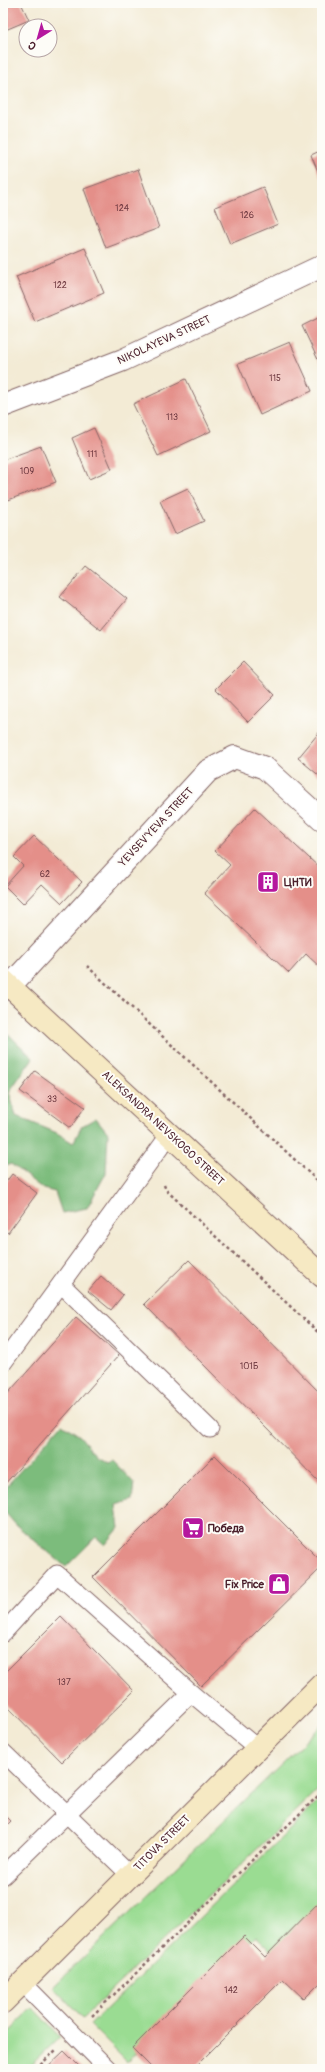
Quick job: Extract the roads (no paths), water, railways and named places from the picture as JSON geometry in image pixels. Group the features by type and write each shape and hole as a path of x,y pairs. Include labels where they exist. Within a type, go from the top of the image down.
{"main road":[{"name":"ALEKSANDRA NEVSKOGO STREET","path":"6,982 322,1276"},
{"name":"TITOVA STREET","path":"3,2002 322,1684"}],"street":[{"name":"NIKOLAYEVA STREET","path":"3,406 123,360 322,266"},
{"name":"YEVSEV'YEVA STREET","path":"6,982 208,771 235,757 265,768 322,820"}],"lane":[{"path":"3,1363 170,1134"},
{"path":"61,1284 210,1429"},
{"path":"3,1634 57,1574 191,1693 257,1748"},
{"path":"3,1876 191,1693"},
{"path":"3,1752 66,1815 130,1875"},
{"path":"22,1982 108,2069"}],"place":[{"name":"ЦНТИ","path":"268,882"},
{"name":"Победа","path":"193,1528"},
{"name":"Fix Price","path":"279,1584"}]}
